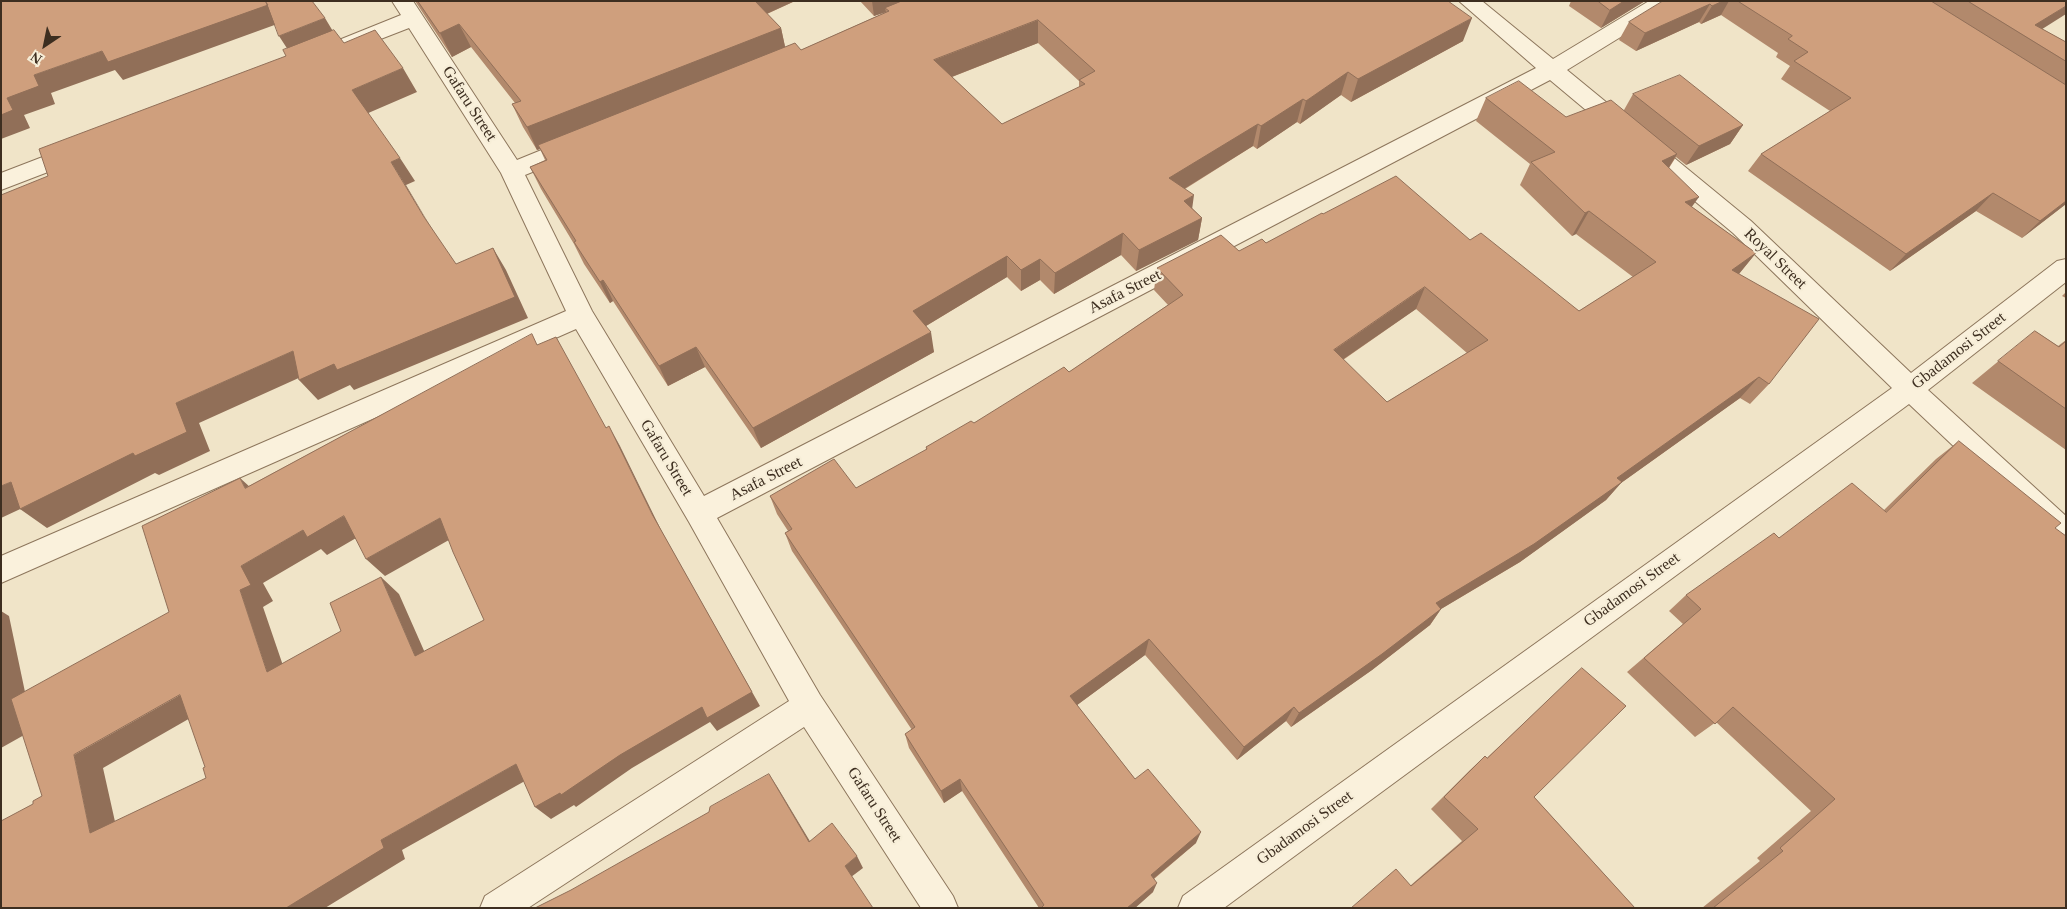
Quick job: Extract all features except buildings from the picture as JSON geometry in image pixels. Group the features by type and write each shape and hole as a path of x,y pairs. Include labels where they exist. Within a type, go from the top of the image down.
{"street":[{"name":"Royal Street","path":"1469,1 1742,227 1910,389 2066,534"},
{"name":"Asafa Street","path":"699,513 1551,70 1664,1"},
{"path":"322,55 408,10"},
{"name":"Gafaru Street","path":"408,10 512,171 581,316 699,513 809,706 941,908"},
{"path":"512,171 596,138"},
{"path":"1,182 102,142"},
{"name":"Gbadamosi Street","path":"1195,908 1910,389 2066,268"},
{"path":"1,570 581,316"},
{"path":"497,908 809,706"}]}
